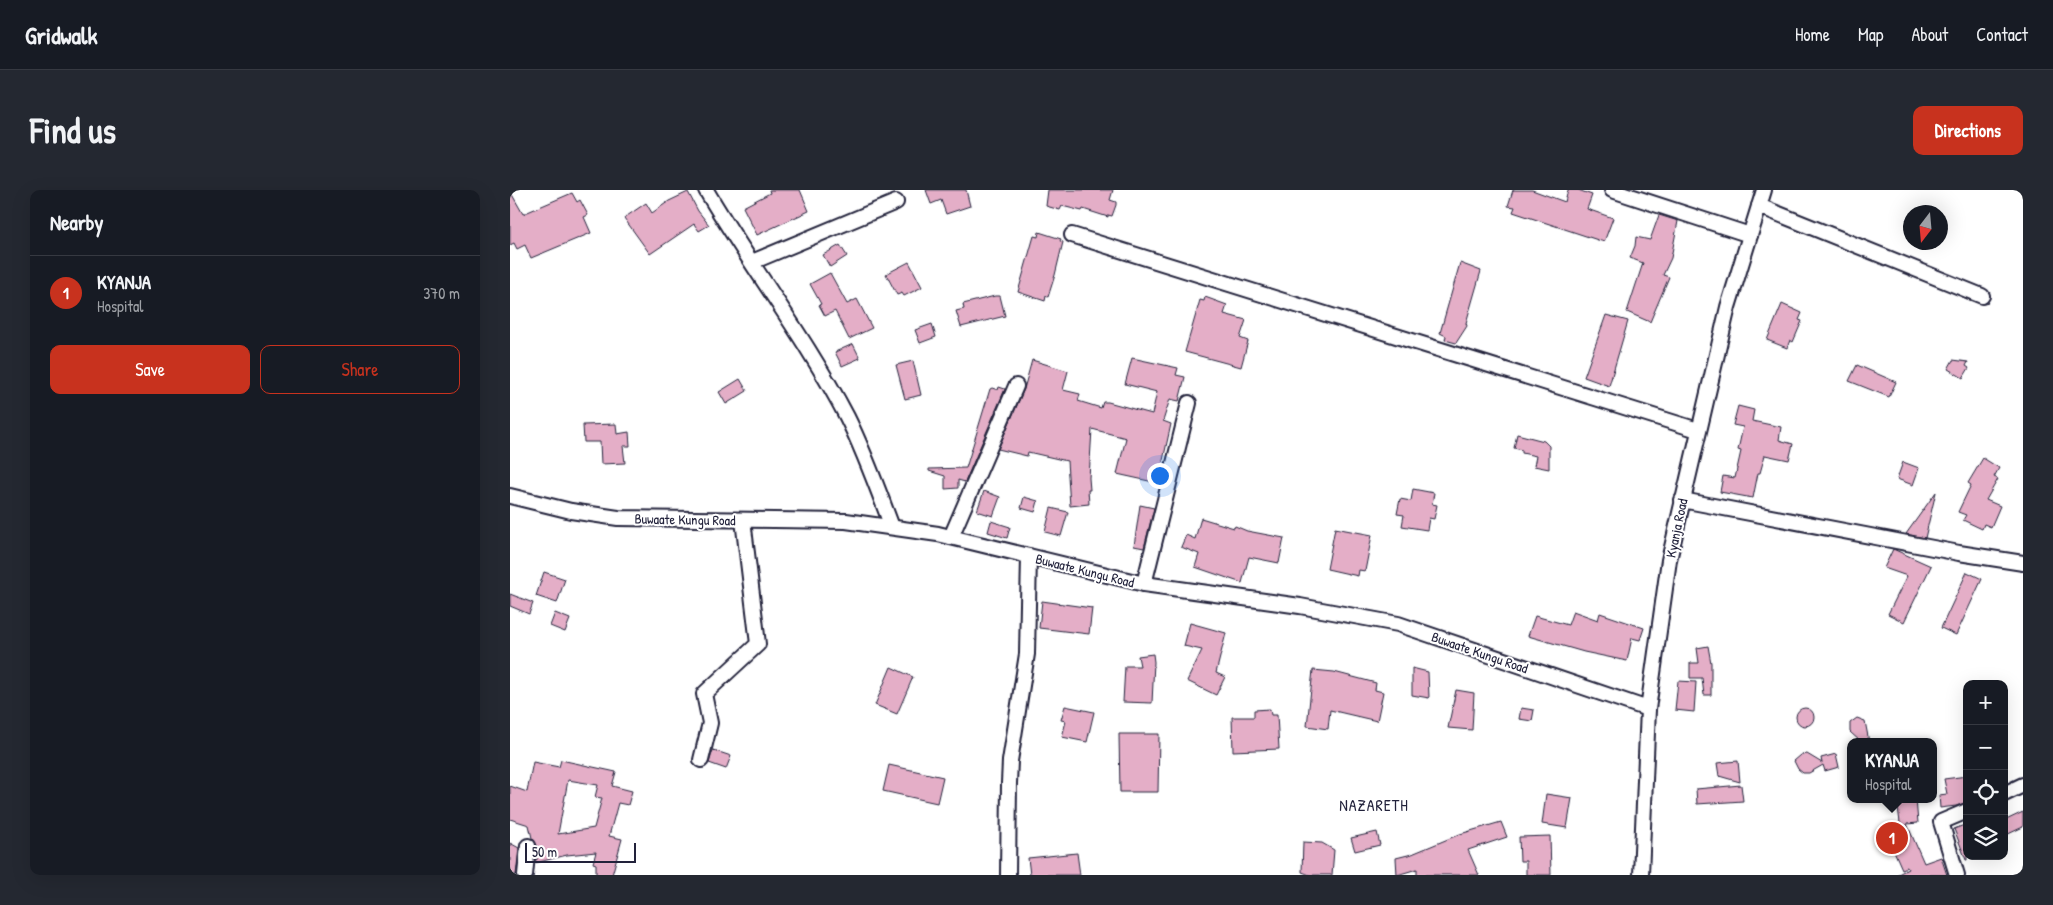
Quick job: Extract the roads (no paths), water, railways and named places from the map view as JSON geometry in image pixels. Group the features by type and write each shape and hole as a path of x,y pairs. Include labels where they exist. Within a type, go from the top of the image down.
{"street":[{"path":"706,190 846,416 864,454 892,527"},
{"path":"1612,190 1750,235"},
{"name":"Kyanja Road","path":"1641,875 1648,709 1669,560 1728,307 1764,190"},
{"path":"752,262 896,202"},
{"path":"1759,206 1982,296"},
{"path":"1072,235 1698,430"},
{"path":"951,537 1016,386"},
{"path":"1144,584 1189,402"},
{"name":"Buwaate Kungu Road","path":"510,496 571,511 618,518 846,521 951,537 1144,584 1300,606 1398,624 1648,709"},
{"path":"1682,500 1959,553 2023,563"},
{"path":"701,760 710,723 704,694 758,644 743,520"},
{"path":"1008,875 1010,761 1027,654 1029,556"},
{"path":"2008,792 2023,785"},
{"path":"1957,875 1942,822 1963,812"},
{"path":"525,875 528,846"}],"place":[{"name":"KYANJA","path":"1892,838"}],"district":[{"name":"NAZARETH","path":"1374,805"}]}
